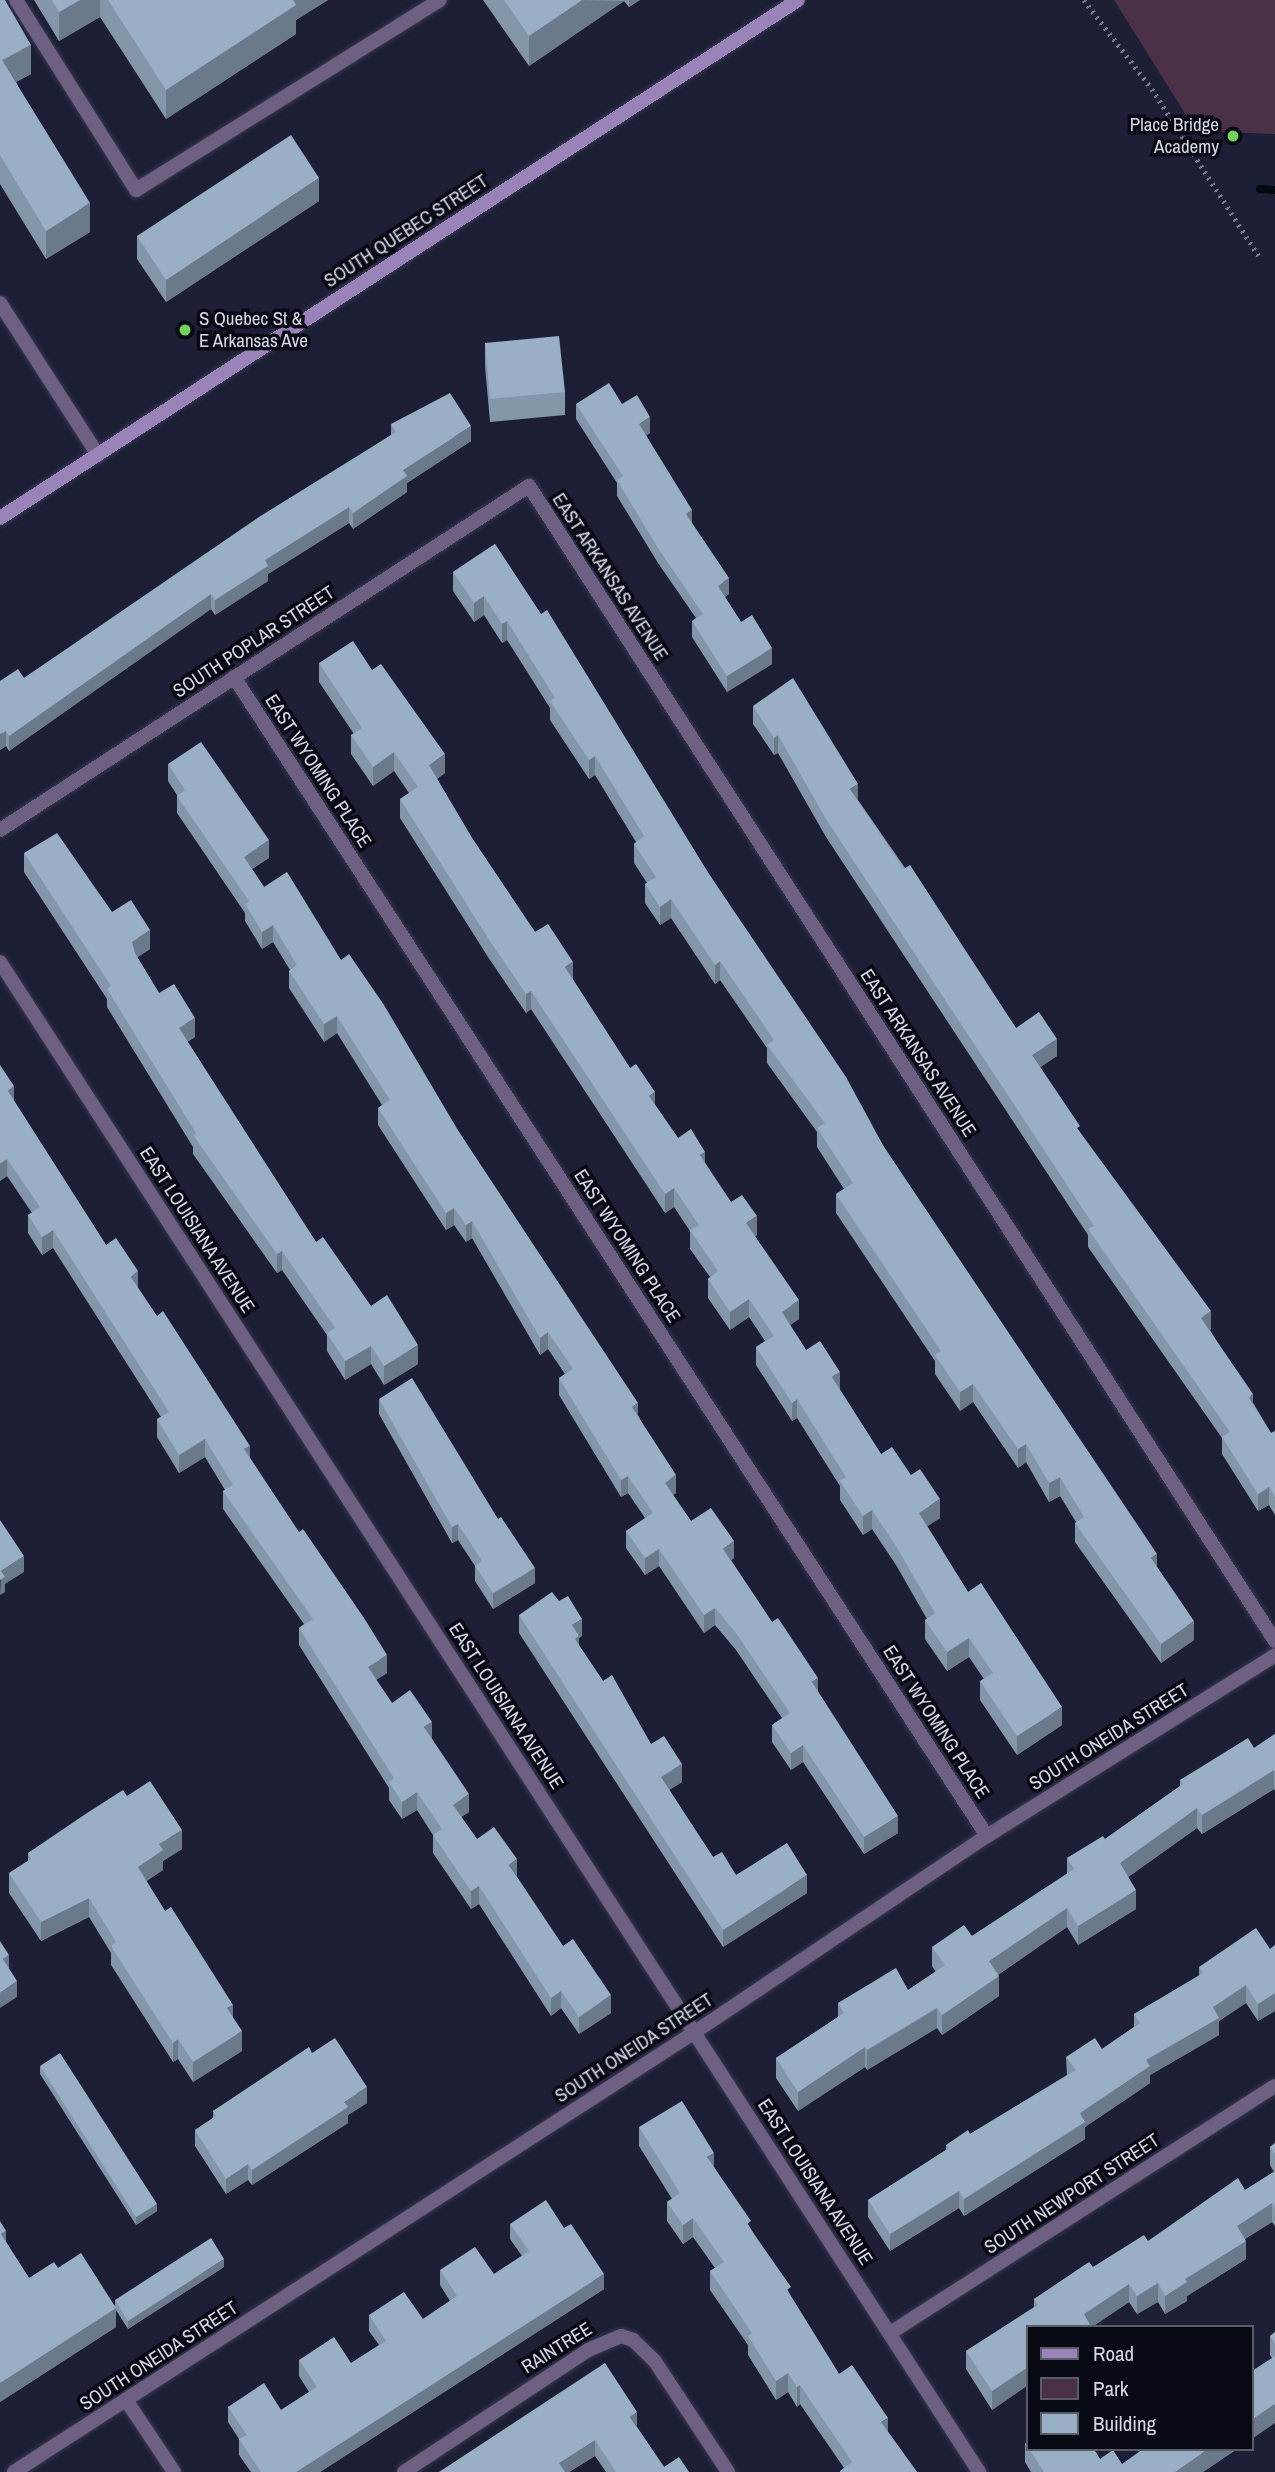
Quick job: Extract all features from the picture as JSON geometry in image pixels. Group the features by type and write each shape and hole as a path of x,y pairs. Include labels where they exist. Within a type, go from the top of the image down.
{"main road":[{"name":"SOUTH QUEBEC STREET","path":"0,518 798,0"}],"street":[{"path":"16,0 136,190 440,0"},
{"path":"0,303 98,456"},
{"name":"SOUTH POPLAR STREET","path":"0,830 528,486"},
{"name":"EAST ARKANSAS AVENUE","path":"528,486 1275,1641"},
{"name":"EAST WYOMING PLACE","path":"234,677 987,1836"},
{"name":"EAST LOUISIANA AVENUE","path":"0,962 979,2472"},
{"name":"SOUTH ONEIDA STREET","path":"15,2472 695,2032 987,1836 1275,1655"},
{"name":"SOUTH NEWPORT STREET","path":"890,2333 1275,2086"},
{"name":"RAINTREE","path":"404,2472 588,2350 621,2336 633,2340 654,2360 728,2472"},
{"path":"126,2400 174,2472"}],"path":[{"path":"1084,0 1152,89 1259,256"}],"green space":[{"name":"Place Bridge Academy","path":"1114,0 1275,0 1275,134 1196,131"}],"building":[{"path":"0,0 5,0 31,45 2,60 90,203 46,231 0,155"},
{"path":"52,0 80,0 59,12"},
{"path":"108,0 293,0 296,5 166,90"},
{"path":"504,0 582,0 529,36"},
{"path":"291,135 319,178 166,280 137,236"},
{"path":"559,336 565,392 490,399 485,343"},
{"path":"609,383 622,404 637,395 650,417 639,424 692,510 686,514 729,578 718,586 741,622 752,615 772,648 727,676 692,621 703,614 658,548 617,480 623,476 576,404"},
{"path":"450,393 471,426 403,470 407,476 353,513 349,507 265,560 268,566 215,600 211,594 9,736 6,731 0,734 0,681 18,669 24,678 259,517 396,432 391,424"},
{"path":"495,544 541,614 547,610 709,874 846,1077 884,1147 1157,1554 1151,1558 1194,1621 1161,1644 1075,1523 1084,1517 1060,1477 1049,1483 1026,1444 1018,1449 973,1384 960,1392 935,1355 941,1351 836,1194 853,1183 817,1128 825,1123 767,1045 774,1040 720,961 715,965 671,899 660,907 645,884 656,877 634,844 644,836 595,756 589,760 550,701 555,698 507,621 502,624 484,596 474,603 453,572"},
{"path":"353,641 372,670 381,664 445,754 429,765 472,838 535,932 548,924 573,962 565,967 630,1068 636,1064 655,1092 649,1096 678,1138 691,1129 705,1152 700,1155 731,1202 742,1195 757,1216 746,1223 799,1300 782,1312 806,1350 820,1341 840,1372 832,1377 881,1454 892,1447 911,1475 920,1469 940,1499 919,1513 968,1592 981,1583 1062,1707 1017,1736 980,1681 993,1673 969,1638 947,1652 925,1620 935,1613 896,1546 872,1510 863,1516 840,1481 846,1477 797,1399 792,1403 756,1347 774,1336 749,1299 730,1312 708,1279 718,1271 690,1230 699,1225 674,1188 665,1194 531,991 526,994 488,938 400,799 418,787 394,752 373,767 351,735 362,728 319,663"},
{"path":"793,678 858,784 850,789 904,869 910,865 1016,1028 1039,1012 1057,1039 1032,1055 1080,1126 1077,1128 1211,1311 1201,1318 1253,1394 1249,1398 1271,1433 1275,1431 1275,1497 1269,1487 1258,1494 1222,1437 1230,1432 1088,1229 1094,1226 826,819 778,735 774,738 753,706"},
{"path":"201,742 269,840 244,857 264,887 287,872 341,960 349,954 384,1005 459,1132 638,1403 632,1407 676,1475 665,1483 691,1521 711,1508 734,1541 723,1549 772,1622 778,1618 818,1678 812,1682 898,1816 864,1837 803,1745 791,1753 772,1725 790,1713 736,1633 715,1608 704,1615 659,1549 645,1558 626,1531 653,1513 628,1476 621,1480 559,1378 573,1369 548,1332 540,1338 472,1221 466,1225 454,1208 446,1213 378,1108 390,1100 337,1016 324,1024 289,971 297,965 273,925 262,932 245,904 249,901 177,796 185,790 168,764"},
{"path":"57,833 112,912 131,900 150,930 132,942 135,953 159,993 174,984 195,1018 179,1028 316,1242 323,1237 371,1306 387,1295 418,1345 384,1366 371,1346 345,1361 327,1333 335,1328 282,1251 277,1254 193,1135 196,1133 107,989 111,986 24,853"},
{"path":"0,1065 14,1086 8,1091 106,1245 116,1238 138,1271 131,1277 157,1316 163,1311 250,1446 244,1449 299,1532 303,1529 387,1655 368,1667 392,1703 410,1690 432,1722 424,1727 469,1794 453,1805 477,1839 494,1827 517,1859 509,1865 563,1946 573,1939 611,1995 579,2017 561,1991 551,1998 479,1886 471,1891 433,1835 442,1829 417,1792 402,1802 389,1782 394,1778 299,1628 313,1619 223,1491 233,1485 205,1439 179,1455 157,1419 169,1412 53,1230 42,1237 28,1215 40,1207 7,1159 0,1164"},
{"path":"412,1378 498,1519 501,1517 535,1568 493,1593 475,1566 482,1561 458,1524 452,1527 379,1399"},
{"path":"0,1520 24,1556 1,1571 5,1577 0,1580"},
{"path":"552,1592 559,1601 568,1596 582,1619 572,1625 579,1636 575,1639 603,1681 612,1675 651,1744 664,1736 682,1764 661,1777 713,1857 722,1852 736,1875 787,1843 807,1875 723,1930 519,1615"},
{"path":"1275,1734 1275,1771 1202,1815 1197,1808 1120,1863 1136,1890 1078,1926 1067,1908 989,1961 999,1976 942,2015 937,2008 867,2050 865,2047 798,2092 776,2058 844,2013 838,2003 896,1968 908,1990 945,1965 932,1947 964,1925 972,1936 1074,1869 1067,1858 1103,1836 1105,1839 1183,1784 1180,1780 1248,1738 1254,1748"},
{"path":"150,1781 182,1830 159,1844 163,1850 138,1867 165,1911 171,1907 233,2005 227,2008 242,2031 193,2062 178,2039 173,2043 111,1946 116,1942 89,1898 41,1922 9,1873 31,1859 28,1853 87,1813 123,1790 127,1796"},
{"path":"1256,1928 1270,1949 1275,1945 1275,1993 1258,2004 1246,1985 1213,2007 1219,2018 1146,2060 1150,2066 1080,2113 1085,2122 964,2199 959,2191 890,2234 868,2200 949,2148 946,2145 968,2130 970,2134 1076,2070 1066,2057 1095,2038 1102,2049 1140,2023 1134,2014 1203,1973 1199,1967"},
{"path":"0,1941 9,1955 3,1959 17,1981 0,1993"},
{"path":"335,2038 367,2087 344,2102 348,2107 252,2170 248,2164 226,2179 195,2130 216,2116 213,2111 309,2047 312,2053"},
{"path":"60,2053 157,2204 136,2217 40,2066"},
{"path":"682,2101 714,2153 707,2157 751,2221 747,2224 791,2287 787,2290 839,2374 852,2365 888,2418 881,2422 917,2472 840,2472 852,2462 800,2385 797,2387 788,2373 776,2381 748,2336 752,2333 710,2271 724,2262 693,2218 683,2225 667,2202 680,2193 639,2127"},
{"path":"1275,2171 1275,2207 1272,2203 1237,2226 1246,2241 1185,2279 1187,2282 1165,2296 1158,2283 1137,2296 1129,2284 1084,2314 1090,2325 1026,2325 1026,2368 992,2391 966,2351 1038,2305 1034,2299 1089,2262 1093,2267 1144,2235 1148,2241 1238,2178 1245,2190"},
{"path":"546,2200 564,2228 571,2224 604,2274 296,2472 261,2472 239,2439 247,2435 228,2407 264,2383 281,2410 317,2387 299,2360 334,2337 351,2363 386,2341 369,2315 404,2292 423,2319 457,2296 440,2270 475,2247 494,2274 529,2251 510,2224"},
{"path":"0,2221 6,2231 1,2234 29,2278 54,2262 58,2268 81,2253 116,2308 0,2383"},
{"path":"211,2238 224,2259 128,2321 115,2300"},
{"path":"1275,2356 1275,2404 1254,2419 1254,2370"},
{"path":"605,2363 637,2412 630,2417 664,2467 679,2457 689,2472 616,2472 595,2440 559,2463 565,2472 439,2472"},
{"path":"1030,2451 1095,2451 1100,2459 1114,2451 1122,2464 1140,2451 1205,2451 1175,2472 1044,2472"}],"waterway":[{"path":"1260,189 1275,190"}],"place":[{"name":"Place Bridge Academy","path":"1233,136"},
{"name":"S Quebec St & E Arkansas Ave","path":"185,330"}]}
